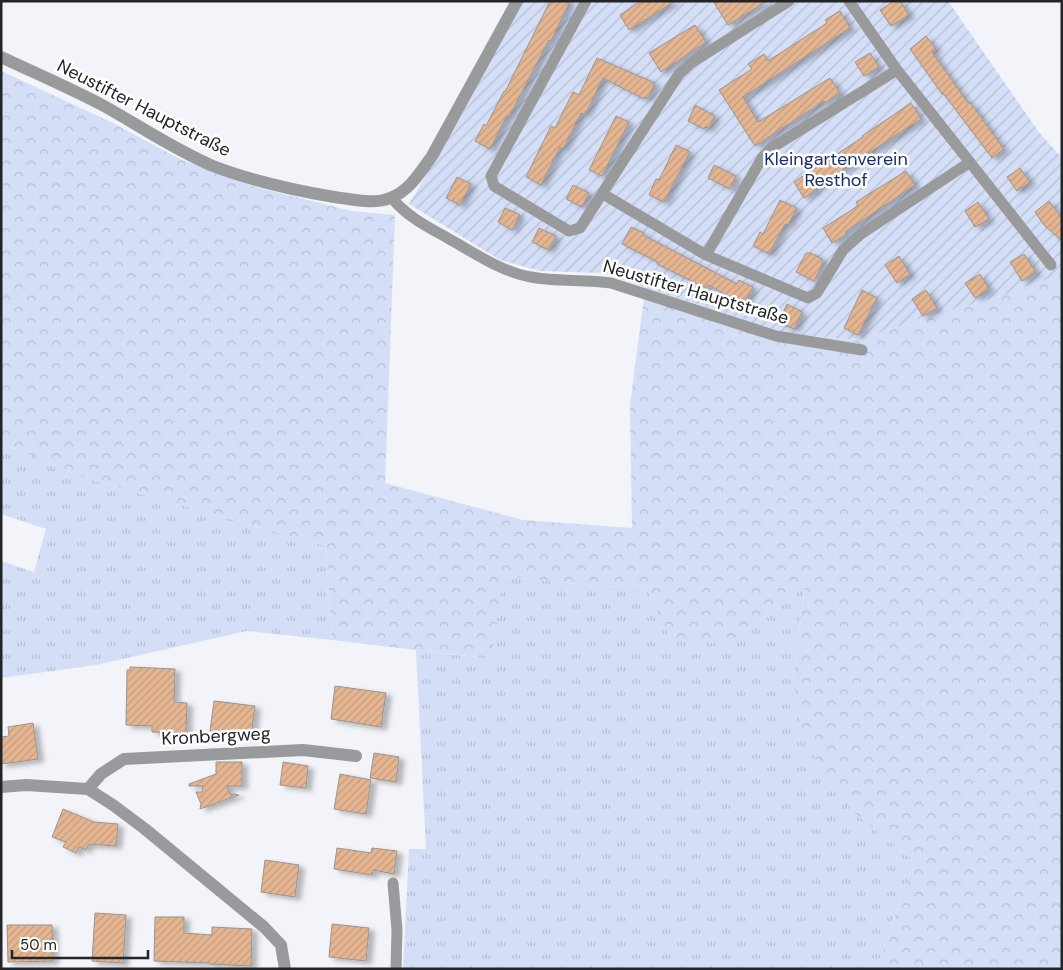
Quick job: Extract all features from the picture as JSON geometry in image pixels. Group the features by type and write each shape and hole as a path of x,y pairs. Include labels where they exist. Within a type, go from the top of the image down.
{"street":[{"path":"392,198 416,178 432,156 516,1"},
{"name":"Neustifter Hauptstraße","path":"1,57 102,105 213,165 280,187 361,201 377,201 392,198"},
{"name":"Kronbergweg","path":"88,788 101,774 124,759 304,750 356,756"},
{"path":"1,787 26,785 88,788 145,829 264,927 281,945 284,969"}],"lane":[{"path":"586,1 491,176 494,186 569,231 580,228 679,74 691,63 789,1"},
{"path":"849,1 897,70 1051,265"},
{"path":"706,255 762,158 773,147 897,70"},
{"path":"603,194 706,255 808,298 817,293 843,250 861,234 970,162"},
{"name":"Neustifter Hauptstraße","path":"392,198 398,207 420,222 493,264 512,272 544,279 592,280 611,283 776,336 862,350"},
{"path":"393,883 397,930 396,969"}],"green space":[{"name":"Kleingartenverein Resthof","path":"522,1 948,1 1038,131 1062,158 1062,274 995,298 925,317 858,340 791,335 601,273 541,271 500,260 409,204 461,116"},
{"path":"1,71 111,122 180,159 256,187 352,211 395,215 385,483 523,520 632,528 630,405 644,287 791,335 858,340 925,317 995,298 1062,274 1062,969 876,969 914,861 856,814 824,777 803,732 793,683 805,584 728,644 671,639 644,584 604,587 504,576 491,659 332,640 326,546 85,478 1,443"},
{"path":"1,443 85,478 326,546 332,640 247,631 96,665 1,678 1,561 34,572 46,529 1,514"},
{"path":"503,576 604,587 644,584 671,639 805,583 793,683 856,814 914,861 876,969 403,969 409,849 426,849 416,650 490,659"}],"building":[{"path":"550,1 570,1 551,41 549,40 490,149 475,141 484,124 486,126 505,92"},
{"path":"641,1 675,1 629,30 620,15"},
{"path":"713,1 767,1 728,25"},
{"path":"894,1 900,1 909,15 891,26 880,10"},
{"path":"840,11 850,28 743,97 758,122 830,78 840,93 825,103 824,101 755,146 719,90 752,69 748,64 764,54 768,61 827,23 825,20"},
{"path":"695,25 706,42 661,72 649,53"},
{"path":"926,36 936,49 932,52 1004,149 992,158 910,49"},
{"path":"870,53 879,67 864,76 855,62"},
{"path":"597,58 655,83 648,98 642,98 603,78 585,115 581,113 563,149 560,147 541,185 526,177 551,126 555,128 573,92 579,95"},
{"path":"911,103 921,119 816,187 817,189 804,198 794,182"},
{"path":"695,105 715,116 709,128 705,127 704,129 688,121"},
{"path":"616,116 629,122 602,176 589,170"},
{"path":"676,145 690,152 664,202 649,195 656,179 659,180"},
{"path":"714,165 736,176 730,189 708,178"},
{"path":"1020,168 1030,182 1017,191 1007,177"},
{"path":"906,171 915,185 845,232 847,234 832,243 823,228 858,206 856,202"},
{"path":"457,177 471,184 460,205 446,198"},
{"path":"573,185 589,193 582,207 566,199"},
{"path":"780,200 797,208 788,225 785,224 769,254 753,246 760,232 763,234"},
{"path":"1049,201 1062,218 1062,241 1044,225 1035,212"},
{"path":"978,202 989,219 975,227 965,211"},
{"path":"505,208 520,215 512,230 498,222"},
{"path":"631,227 737,284 739,280 753,287 744,304 708,285 706,288 657,264 658,262 622,244"},
{"path":"539,228 556,236 549,250 532,242"},
{"path":"806,253 811,253 822,259 822,265 814,281 796,272"},
{"path":"1024,254 1036,272 1022,281 1010,262"},
{"path":"899,256 910,274 897,283 885,265"},
{"path":"980,274 989,289 975,298 965,283"},
{"path":"862,290 877,298 858,335 844,328"},
{"path":"926,290 937,308 923,316 912,299"},
{"path":"787,304 802,312 794,329 779,322"},
{"path":"130,667 175,669 174,702 187,703 186,733 152,732 152,726 126,725 127,670 130,670"},
{"path":"335,686 386,693 381,727 331,719"},
{"path":"214,701 255,706 251,737 210,731"},
{"path":"33,723 38,759 1,764 1,737 9,736 8,727"},
{"path":"374,753 399,757 396,782 370,778"},
{"path":"216,762 242,762 242,786 227,786 230,794 239,795 200,809 201,804 196,792 202,792 203,786 189,786 189,784 216,774"},
{"path":"283,762 308,766 306,788 280,785"},
{"path":"340,774 371,780 366,814 334,809"},
{"path":"63,809 94,822 118,824 116,846 89,844 86,850 79,847 76,853 63,847 66,842 52,837"},
{"path":"337,848 371,853 372,848 397,851 394,874 373,870 372,875 334,869"},
{"path":"265,860 299,865 295,897 261,892"},
{"path":"95,913 126,915 123,963 92,961"},
{"path":"155,917 184,917 184,933 212,935 212,927 252,929 251,966 154,961"},
{"path":"332,924 369,928 366,961 329,957"},
{"path":"7,925 52,925 53,961 8,962"}]}
